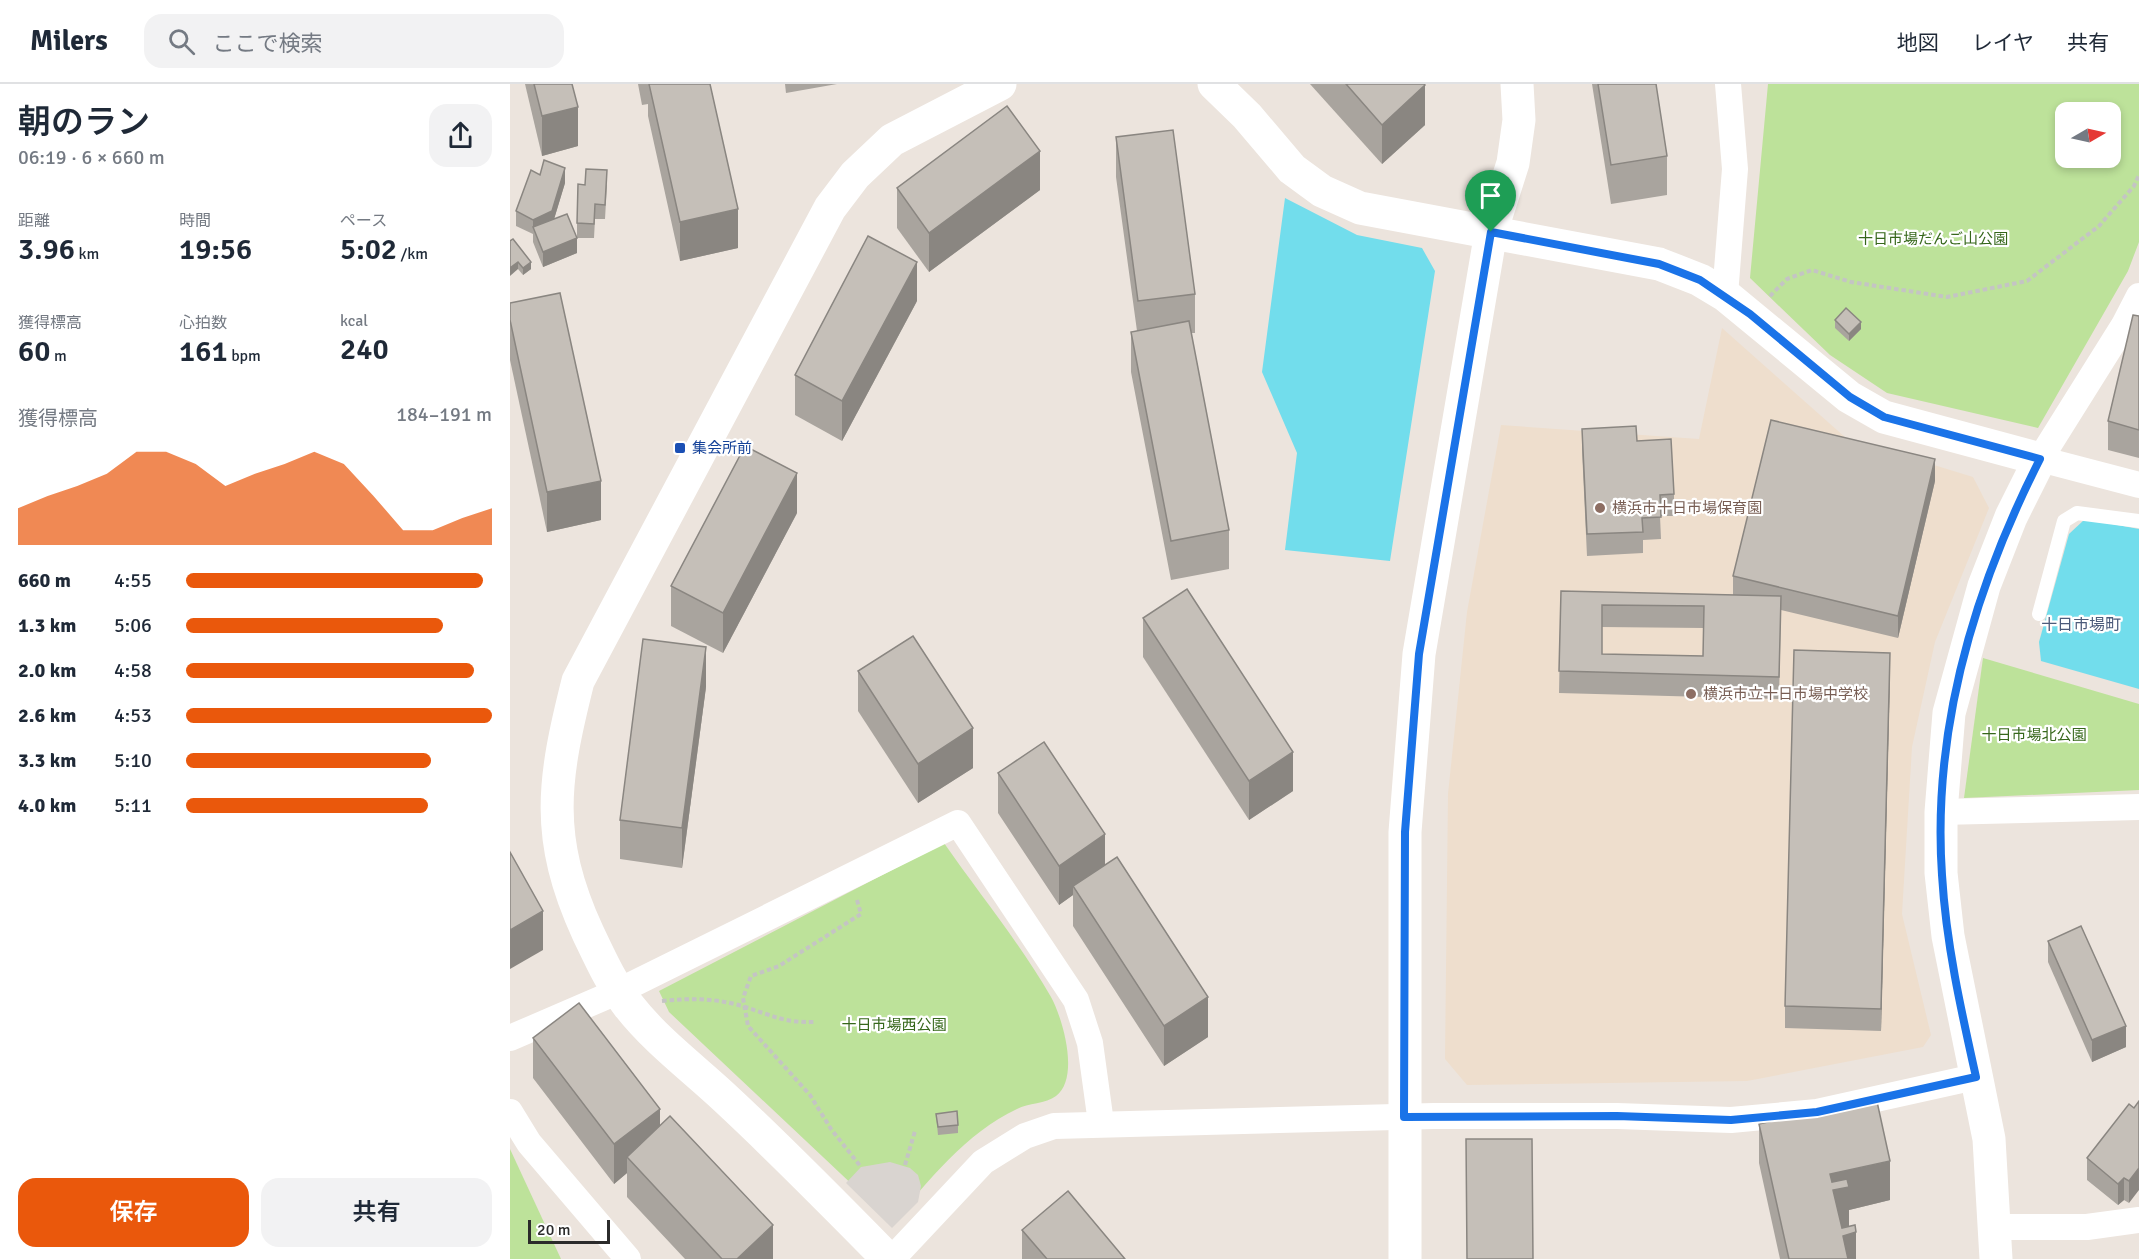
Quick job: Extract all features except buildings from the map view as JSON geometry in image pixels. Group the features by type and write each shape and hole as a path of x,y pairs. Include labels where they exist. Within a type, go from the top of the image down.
{"street":[{"path":"1214,84 1292,168 1322,191 1360,208 1659,264 1700,280 1738,304 1850,397 1884,417 2139,485"},
{"path":"1405,1259 1405,832 1419,654 1491,232 1493,156 1498,117 1497,84"},
{"path":"1491,232 1514,163 1519,120 1517,84"},
{"path":"1728,84 1735,169 1738,304"},
{"path":"986,87 892,140 855,175 830,208 578,681 561,750 556,810 559,845 567,880 581,916 619,991 654,1034 727,1099 890,1259 983,1162 1025,1136 1054,1126 1404,1117 1617,1116 1731,1120 1817,1112 1976,1077"},
{"path":"1996,1259 1996,1227 1989,1139 1948,936 1941,873 1941,812 1949,713 1984,586 2011,517 2040,459 2124,325 2139,296"},
{"path":"1941,812 2139,807"},
{"path":"510,1038 619,991 958,823 1076,1000 1090,1043 1101,1123"},
{"path":"510,1112 530,1143 628,1259"},
{"path":"1996,1227 2087,1227 2139,1220"}],"lane":[{"path":"2039,614 2064,521 2077,513 2139,521"}],"path":[{"path":"1738,304 1787,279 1812,270 1851,282 1947,297 2027,281 2098,226 2134,186 2139,175"},
{"path":"850,877 861,914 779,966 751,975 743,998 748,1026 810,1095 831,1129 861,1167"},
{"path":"658,1001 698,998 745,1007 790,1023 816,1022"},
{"path":"905,1165 915,1131"}],"shaded area":[{"name":"横浜市立十日市場中学校","path":"1722,328 1846,438 1973,477 1989,508 1935,642 1912,747 1902,914 1931,1035 1923,1047 1747,1081 1467,1085 1445,1059 1448,794 1467,612 1501,425 1699,439"},
{"path":"890,1162 910,1168 918,1175 921,1186 918,1202 892,1228 846,1183 861,1167"}],"green space":[{"name":"十日市場だんご山公園","path":"1768,84 2139,84 2139,242 2128,271 2038,428 1887,393 1830,355 1750,278"},
{"name":"十日市場北公園","path":"1983,658 2139,704 2139,790 1964,798"},
{"name":"十日市場西公園","path":"944,843 1013,939 1051,997 1064,1033 1067,1048 1067,1076 1056,1096 1047,1101 1017,1109 981,1131 949,1159 893,1223 669,1012 659,991"},
{"path":"510,1149 561,1259 510,1259"}],"water":[{"path":"1285,198 1357,235 1422,248 1435,271 1390,561 1285,550 1297,453 1262,372"},
{"path":"2085,519 2139,529 2139,689 2041,661 2039,642 2069,534"}],"place":[{"name":"集会所前","path":"680,448"},
{"name":"横浜市十日市場保育園","path":"1600,508"},
{"name":"横浜市立十日市場中学校","path":"1691,694"}],"district":[{"name":"十日市場町","path":"2081,624"}],"route":[{"path":"1491,232 1659,264 1700,280 1750,314 1850,397 1884,417 2040,459 2011,517 1984,586 1949,713 1941,812 1941,873 1948,936 1976,1077 1817,1112 1731,1120 1617,1116 1404,1117 1405,832 1419,654 1491,232"}]}
